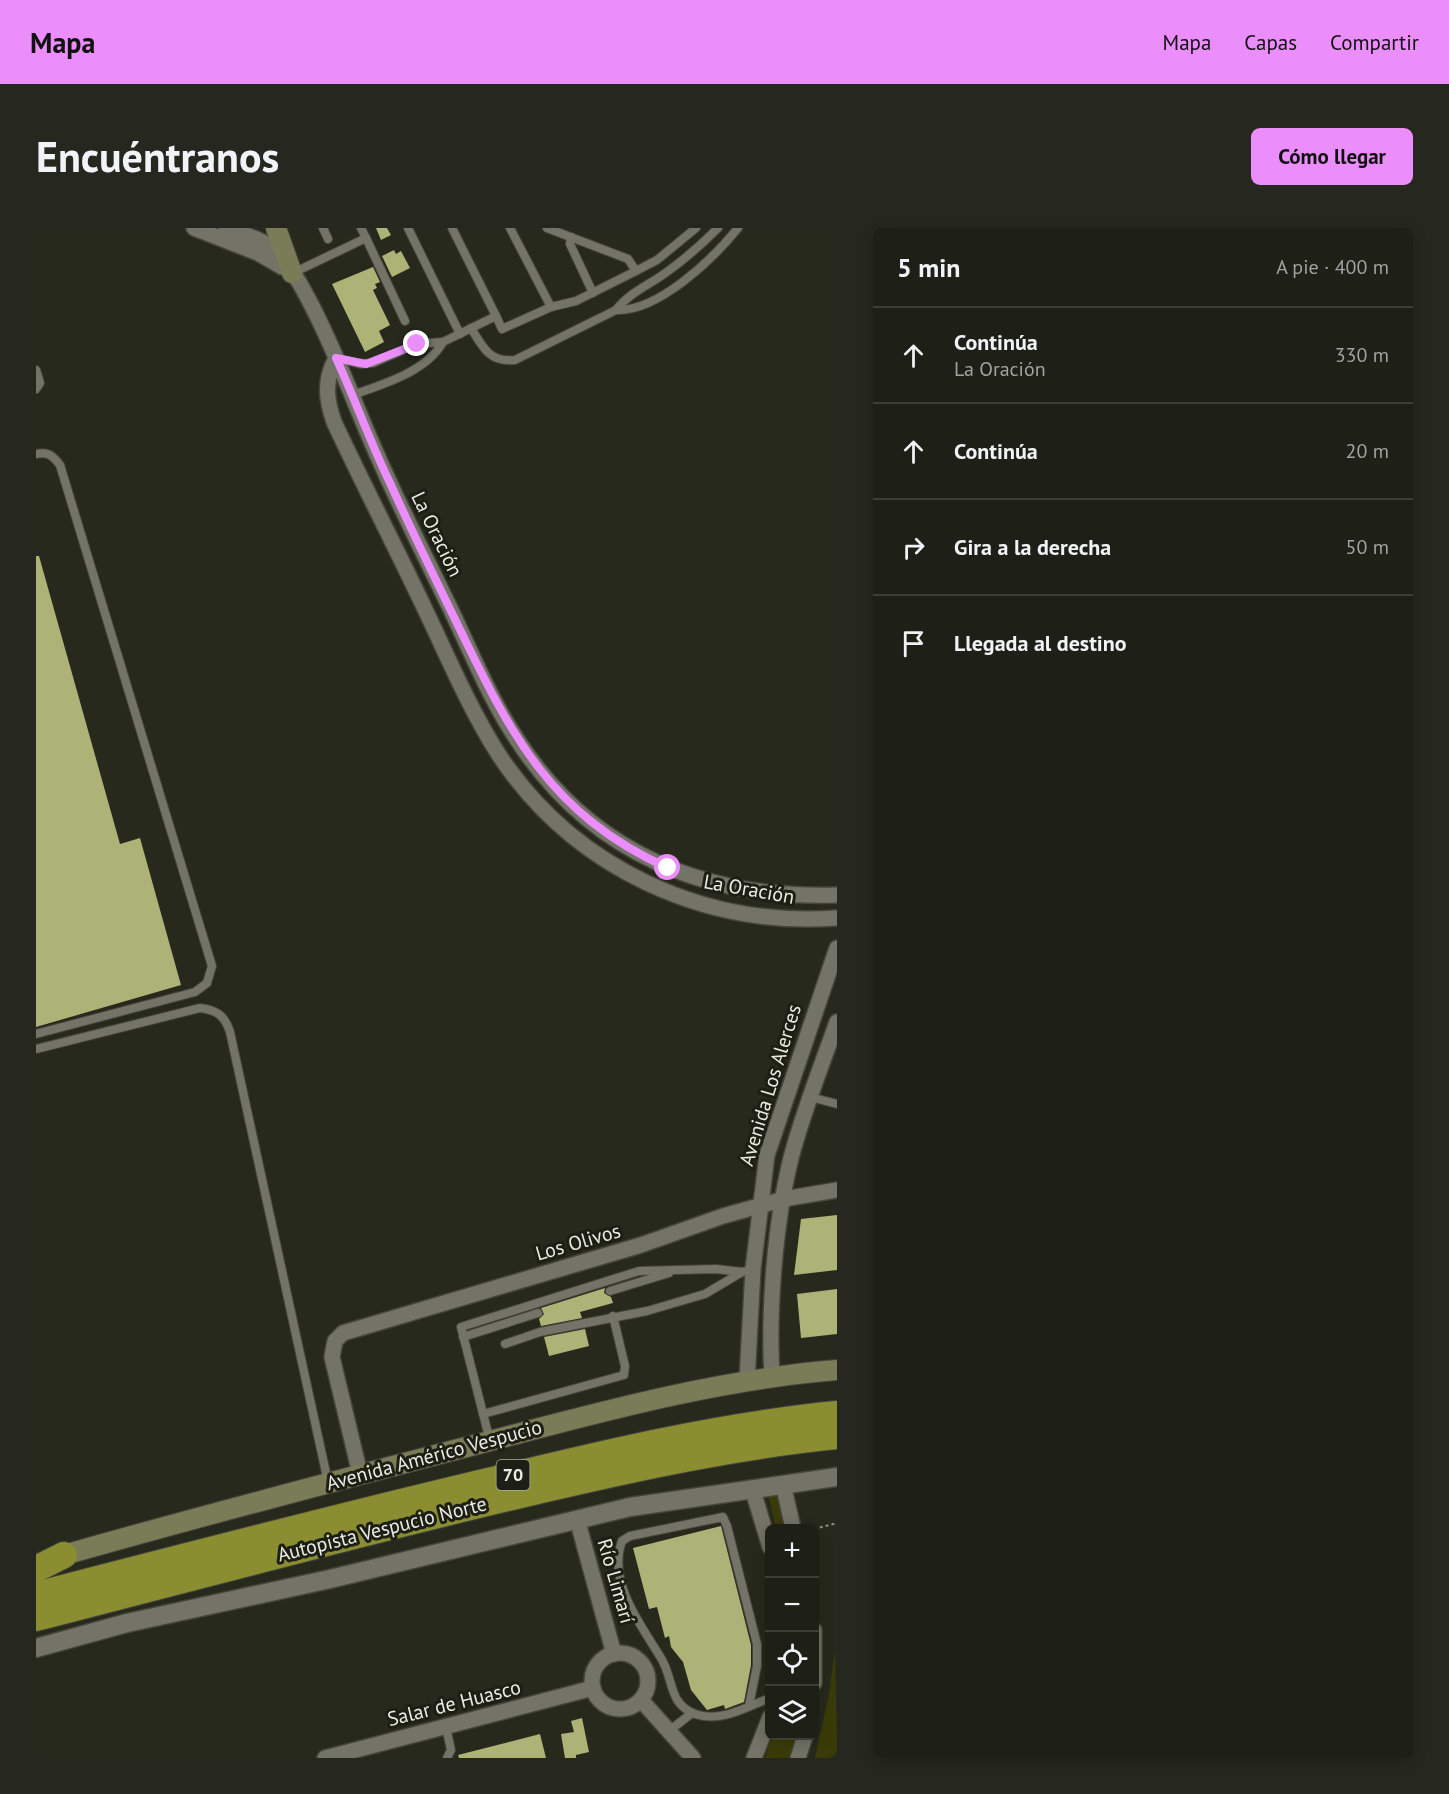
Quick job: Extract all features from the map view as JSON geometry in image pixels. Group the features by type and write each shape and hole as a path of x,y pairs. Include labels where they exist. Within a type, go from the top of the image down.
{"highway":[{"name":"Autopista Vespucio Norte","path":"36,1595 295,1527 622,1448 695,1433 837,1414"},
{"name":"Autopista Vespucio Norte","path":"43,1618 467,1507 638,1468 789,1441 837,1436"},
{"path":"789,1441 837,1443"},
{"path":"36,1569 64,1555"}],"main road":[{"path":"276,228 292,273"},
{"name":"Avenida Américo Vespucio","path":"36,1564 328,1482 640,1401 772,1377 837,1370"}],"street":[{"path":"194,228 268,257 292,273"},
{"name":"La Oración","path":"226,228 272,247 292,273 336,358 390,483 506,721 528,757 570,804 599,829 648,859 688,876 726,887 790,896 837,895"},
{"name":"La Oración","path":"336,358 327,378 326,393 334,422 485,732 515,777 547,814 587,849 627,874 673,895 737,912 788,918 837,918"},
{"path":"485,732 506,721"},
{"name":"Avenida Los Alerces","path":"747,1381 747,1270 773,1131 837,948"},
{"path":"772,1377 773,1288 791,1157 837,1022"},
{"name":"Los Olivos","path":"360,1474 332,1357 335,1341 347,1330 641,1245 706,1220 784,1199 837,1190"},
{"path":"36,1648 127,1623 339,1577 666,1499 837,1477"},
{"path":"783,1484 792,1524"},
{"path":"752,1488 765,1531"},
{"name":"Río Limarí","path":"577,1519 614,1654"},
{"path":"614,1654 633,1656 646,1670 647,1689 641,1700 629,1708 614,1708 601,1701 593,1688 593,1677 597,1667 604,1659 614,1654"},
{"name":"Salar de Huasco","path":"325,1758 593,1688"},
{"path":"641,1700 693,1758"},
{"path":"754,1758 765,1730"},
{"path":"798,1758 804,1740"}],"lane":[{"path":"323,228 328,239"},
{"path":"361,228 405,321"},
{"path":"408,228 460,334"},
{"path":"452,228 502,329 551,307 576,301 636,271 657,260 694,229"},
{"path":"510,228 551,307"},
{"path":"547,228 628,259 636,271"},
{"path":"471,328 490,356 502,362 515,360 616,310 624,299 701,246 718,228"},
{"path":"616,310 630,311 661,296 723,248 738,228"},
{"path":"571,237 570,244 593,293"},
{"path":"292,273 366,238"},
{"path":"336,358 366,364 417,344 443,342 496,316"},
{"path":"353,395 416,368 431,358 443,342"},
{"path":"36,370 40,383 36,389"},
{"path":"36,454 43,452 54,456 60,465 212,966 207,983 195,992 36,1034"},
{"path":"36,1049 200,1008 215,1011 225,1018 230,1032 328,1482"},
{"path":"810,1097 837,1104"},
{"path":"610,1291 682,1269"},
{"path":"490,1441 461,1327 639,1271 747,1270"},
{"path":"505,1344 540,1332 648,1311 705,1294 747,1270"},
{"path":"463,1337 538,1313"},
{"path":"483,1414 624,1375 625,1366 613,1316"},
{"path":"749,1706 757,1666 758,1644 727,1526 719,1516 630,1536 622,1541 617,1553 624,1588 636,1621 661,1658 674,1700 692,1713 717,1717 749,1706 765,1700"},
{"path":"669,1731 692,1713"},
{"path":"446,1727 451,1750 447,1758"}],"path":[{"path":"819,1528 837,1523"}],"shaded area":[{"path":"780,1492 789,1524 775,1524 768,1494"},
{"path":"835,1650 837,1751 835,1758 815,1758 819,1740"},
{"path":"771,1740 800,1740 793,1758 765,1758"}],"building":[{"path":"376,228 387,228 391,235 381,240"},
{"path":"394,250 396,254 401,251 410,268 392,277 382,256"},
{"path":"373,267 380,282 375,284 377,288 373,290 390,325 379,331 384,342 365,352 332,284"},
{"path":"36,556 39,556 120,844 140,838 181,985 36,1027"},
{"path":"837,1215 837,1270 794,1275 801,1219"},
{"path":"605,1288 604,1293 611,1297 613,1303 580,1312 582,1318 541,1326 539,1319 544,1314 541,1308"},
{"path":"837,1289 837,1334 801,1338 797,1294"},
{"path":"585,1329 589,1346 549,1356 544,1337"},
{"path":"721,1526 751,1645 751,1665 744,1702 725,1709 724,1705 707,1710 691,1690 683,1662 671,1647 669,1636 665,1638 657,1607 649,1609 633,1548"},
{"path":"582,1718 589,1752 576,1755 576,1758 565,1758 561,1734 574,1732 571,1721"},
{"path":"540,1734 546,1758 459,1758 458,1755"}],"route":[{"path":"417,344 373,363 360,364 336,358 390,483 492,696 528,757 570,804 615,840 668,868"}]}
